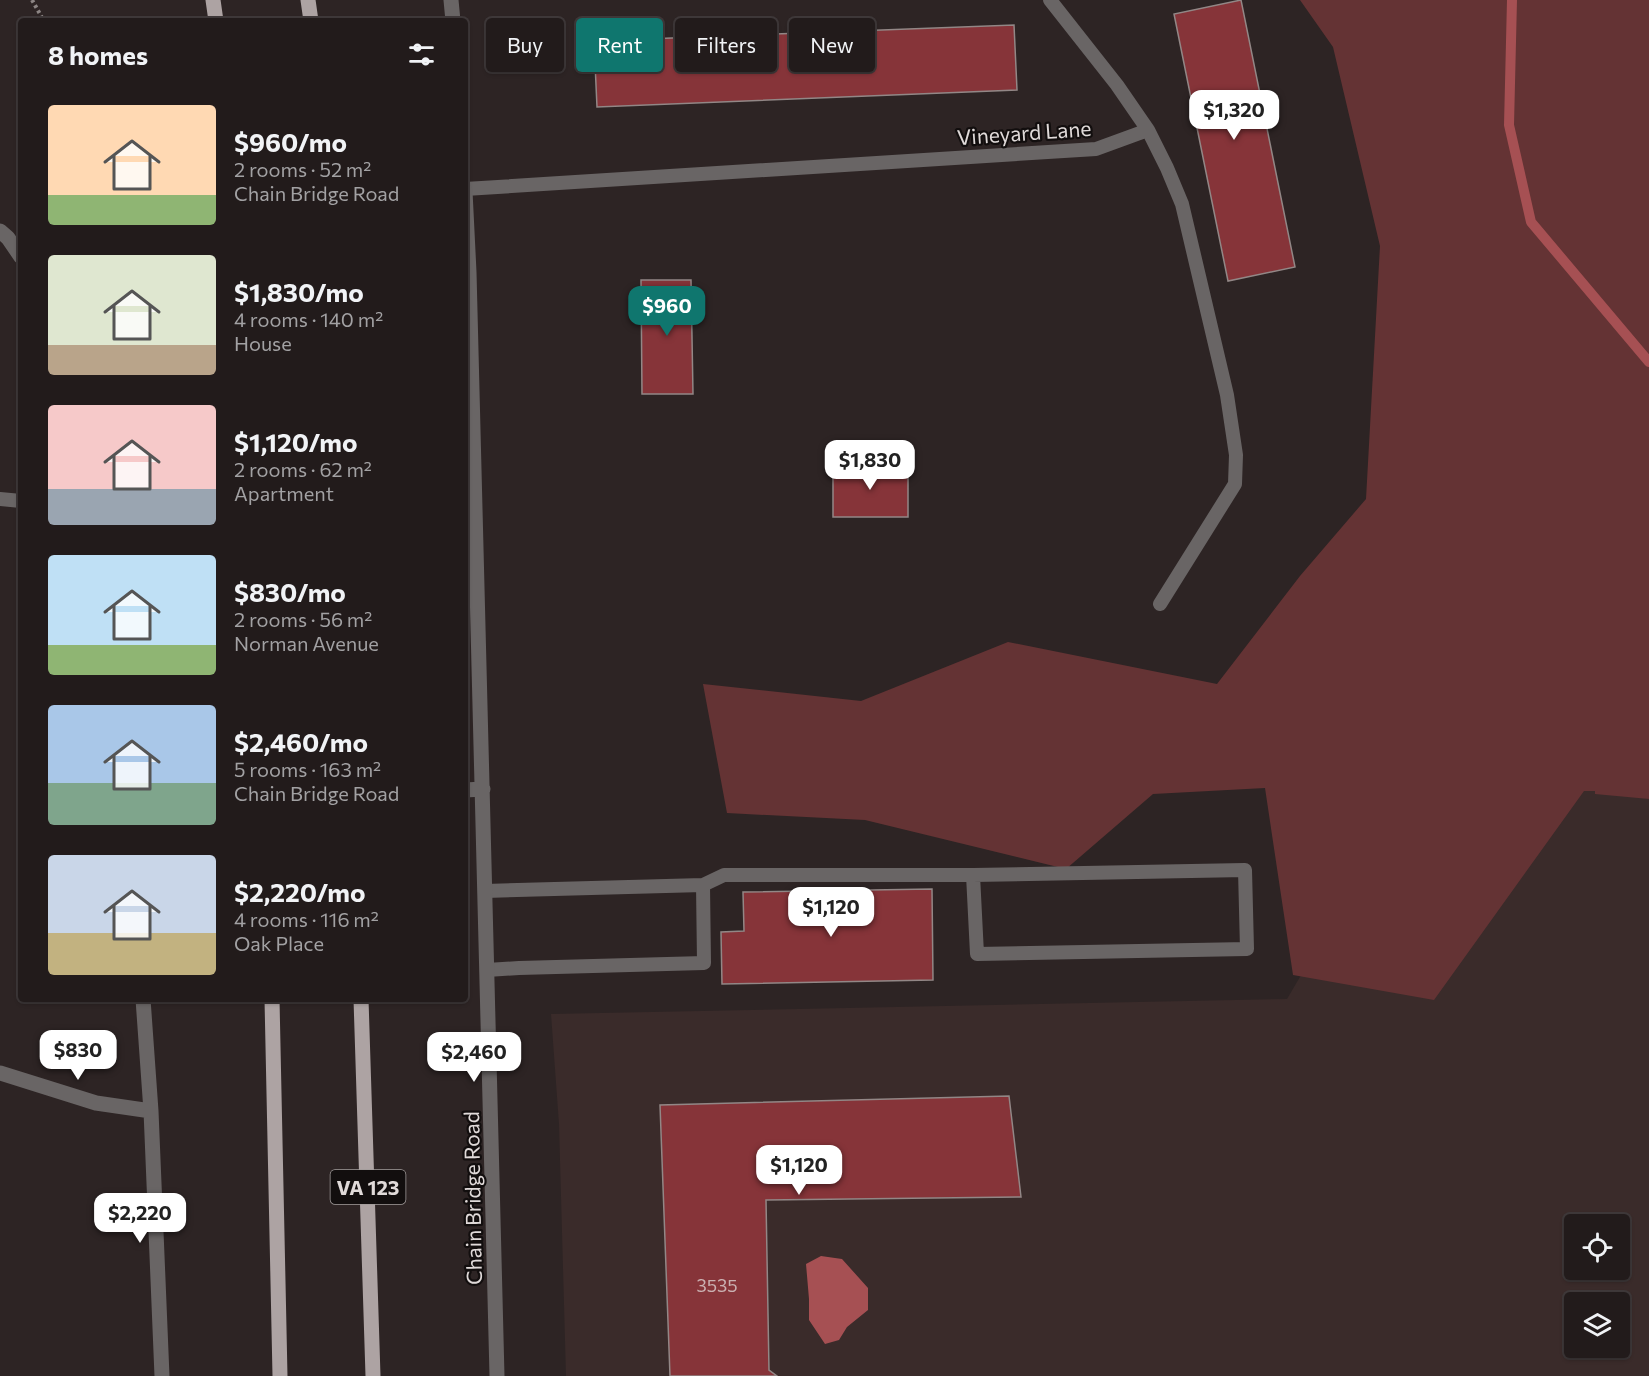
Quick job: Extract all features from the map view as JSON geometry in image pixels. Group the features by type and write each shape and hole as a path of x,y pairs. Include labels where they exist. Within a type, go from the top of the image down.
{"main road":[{"path":"213,0 216,18"},
{"path":"309,0 311,18"},
{"path":"272,1002 280,1376"},
{"name":"VA 123","path":"362,1002 373,1376"}],"street":[{"path":"451,0 453,18"},
{"path":"0,231 18,253"},
{"name":"Chain Bridge Road","path":"468,252 497,1376"},
{"path":"468,790 483,789"},
{"path":"143,1002 151,1111 162,1376"},
{"path":"0,1073 96,1103 151,1111"}],"lane":[{"path":"1050,0 1117,85 1148,130 1167,168 1182,204 1227,395 1236,455 1235,484 1160,604"},
{"name":"Vineyard Lane","path":"468,190 1095,149 1148,130"},
{"path":"0,499 18,501"},
{"path":"485,891 703,885 724,875 973,875 1245,870 1247,949 977,954 973,875"},
{"path":"488,970 704,963 703,885"}],"path":[{"path":"32,0 42,18"}],"shaded area":[{"path":"1300,0 1649,0 1649,799 1584,791 1434,1000 1293,975 1265,788 1153,794 1066,869 865,820 727,813 703,684 861,701 1008,642 1217,684 1300,576 1366,499 1380,246 1333,47"},
{"path":"1420,753 1649,799 1649,1376 566,1376 559,1124 551,1014 1287,999 1334,919"},
{"path":"821,1256 842,1259 868,1288 868,1310 847,1327 839,1340 825,1344 809,1320 806,1264"}],"building":[{"path":"1241,0 1295,267 1228,281 1174,14"},
{"path":"1014,25 1017,90 597,107 595,72 663,72 663,38 675,38 675,72 777,72 777,34 789,34 789,72 875,72 875,30"},
{"path":"641,280 691,280 693,394 642,394"},
{"path":"833,465 908,465 908,517 833,517"},
{"path":"932,889 933,980 722,984 721,932 744,931 743,892"},
{"path":"1009,1096 1021,1197 766,1200 769,1370 777,1376 670,1376 660,1105"}],"waterway":[{"path":"1512,0 1509,125 1531,222 1649,362"}]}
